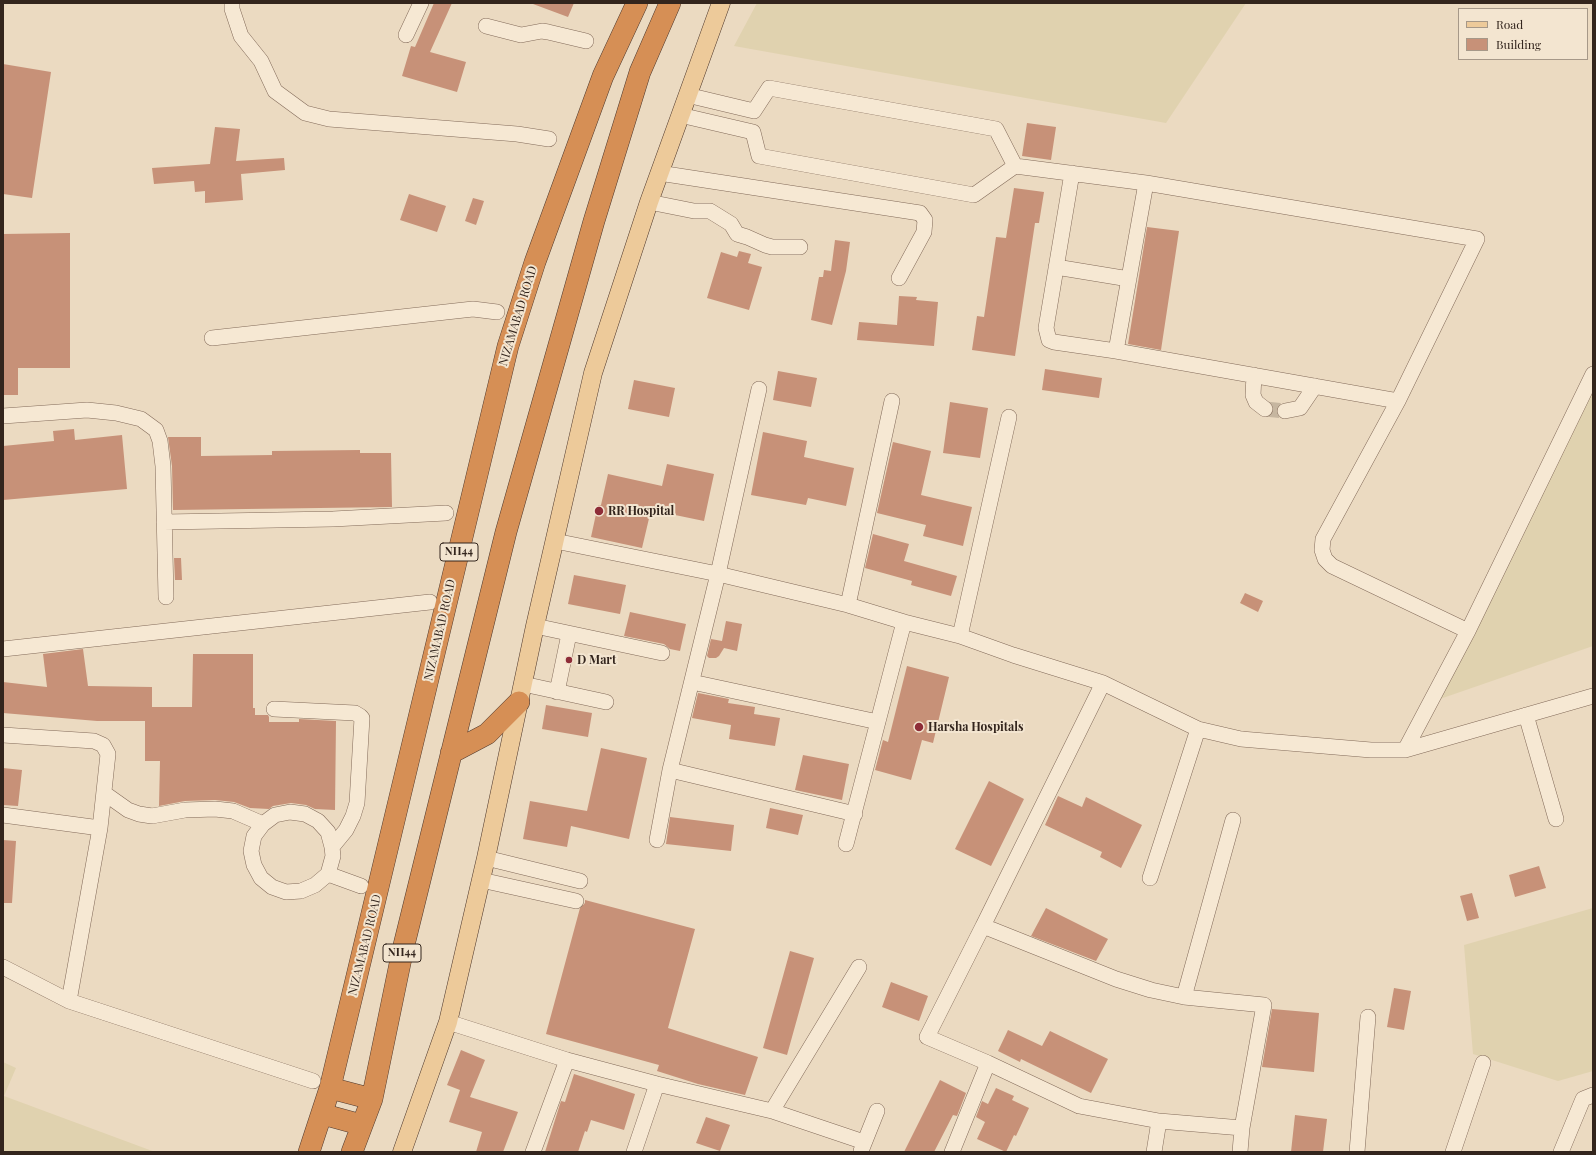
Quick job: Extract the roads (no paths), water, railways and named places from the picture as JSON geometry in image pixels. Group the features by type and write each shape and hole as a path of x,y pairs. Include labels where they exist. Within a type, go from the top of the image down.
{"highway":[{"name":"NIZAMABAD ROAD","path":"309,1152 322,1114 322,1084 508,346 534,262 603,76 637,3"},
{"name":"NH44","path":"352,1152 372,1099 403,949 506,532 594,221 640,72 670,3"},
{"path":"451,753 487,734 521,693"},
{"path":"322,1084 372,1099"},
{"path":"322,1114 362,1125"}],"main road":[{"path":"402,1152 448,1022 486,858 534,626 593,373 659,173 686,95 721,3"}],"street":[{"path":"232,3 232,9 241,36 261,61 275,91 305,113 329,119 518,134 549,139"},
{"path":"406,35 421,3"},
{"path":"486,26 521,35 542,31 586,41"},
{"path":"686,95 754,111 769,88 996,129 1015,166"},
{"path":"680,115 753,132 759,156 974,194 1015,166 1146,183 1477,239 1398,401 1323,539 1322,550 1325,559 1332,566 1468,631"},
{"path":"659,173 920,212 925,220 924,232 899,278"},
{"path":"1072,173 1046,328 1049,340 1398,401"},
{"path":"1116,351 1146,183"},
{"path":"649,202 694,211 710,211 731,224 737,234 772,247 800,247"},
{"path":"1056,267 1129,279"},
{"path":"212,338 472,310 497,312"},
{"path":"1405,750 1468,631 1593,374"},
{"path":"1254,376 1253,395 1256,402 1266,409"},
{"path":"1285,411 1300,408 1315,386"},
{"path":"657,840 670,770 718,574 759,389"},
{"path":"848,605 892,400"},
{"path":"3,416 87,410 116,413 140,418 156,430 160,442 163,466 166,597"},
{"path":"960,636 1009,417"},
{"path":"164,522 333,519 446,513"},
{"path":"555,541 718,574 848,605 904,622 960,636 1013,655 1103,683 1198,729 1241,739 1370,750 1405,750 1593,696"},
{"path":"3,649 430,602"},
{"path":"846,844 904,622"},
{"path":"534,626 662,653"},
{"path":"557,692 569,634"},
{"path":"692,682 878,722"},
{"path":"1103,683 927,1037 988,1063 1079,1106 1159,1121 1242,1128"},
{"path":"521,693 557,692 606,702"},
{"path":"274,708 354,713 362,718 357,803 353,816 346,830 332,847"},
{"path":"1526,715 1556,819"},
{"path":"1150,878 1198,729"},
{"path":"3,735 94,741 103,745 108,754 100,828 69,1001"},
{"path":"670,770 855,814"},
{"path":"104,793 122,806 139,814 152,816 185,810 215,809 233,811 263,824"},
{"path":"290,812 305,814 318,821 328,832 332,847 333,856 328,874 315,885 301,891 286,892 272,887 261,878 254,865 251,851 254,836 263,824 275,815 290,812"},
{"path":"3,815 100,828"},
{"path":"1184,997 1234,820"},
{"path":"486,858 580,881"},
{"path":"328,874 361,886"},
{"path":"481,880 576,901"},
{"path":"983,926 1116,979 1151,990 1184,997 1264,1005 1242,1128 1240,1152"},
{"path":"772,1111 859,967"},
{"path":"3,968 69,1001 322,1084"},
{"path":"1357,1152 1368,1017"},
{"path":"448,1022 567,1060 657,1084 772,1111 862,1147 877,1111"},
{"path":"533,1152 567,1060"},
{"path":"952,1152 988,1063"},
{"path":"1453,1152 1483,1063"},
{"path":"634,1152 657,1084"},
{"path":"1561,1152 1583,1098 1593,1095"},
{"path":"1154,1152 1159,1121"}],"tunnel":[{"path":"1265,409 1285,411"}],"place":[{"name":"RR Hospital","path":"599,511"},
{"name":"D Mart","path":"569,660"},
{"name":"Harsha Hospitals","path":"919,727"}]}
